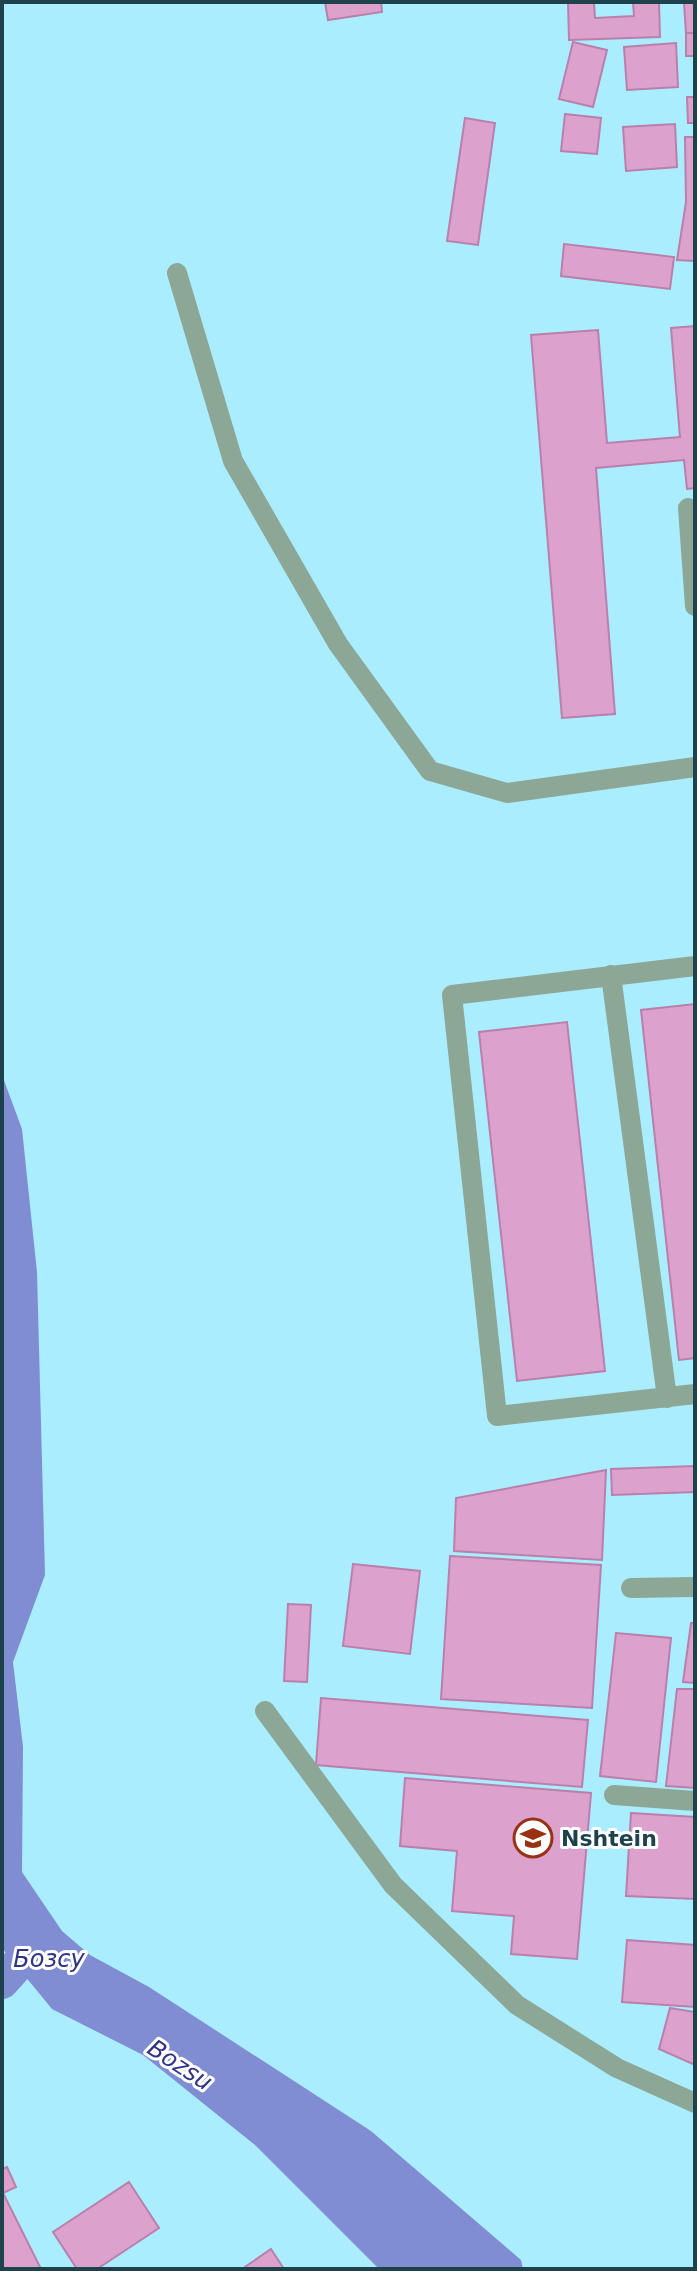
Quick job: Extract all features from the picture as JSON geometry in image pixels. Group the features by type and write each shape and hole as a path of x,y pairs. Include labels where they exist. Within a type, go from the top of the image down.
{"lane":[{"path":"177,273 233,461 338,644 430,771 507,793 695,767"},
{"path":"688,508 695,606"},
{"path":"695,966 452,995 497,1416 695,1394"},
{"path":"611,975 667,1398"},
{"path":"631,1588 695,1587"},
{"path":"265,1711 393,1885 517,2005 617,2068 695,2103"},
{"path":"614,1795 695,1801"}],"water":[{"path":"2,1075 22,1129 37,1272 45,1575 13,1662 23,1747 22,1872 62,1931 90,1955 149,1987 371,2131 521,2260 523,2269 379,2269 255,2145 143,2055 52,2009 2,1948"}],"building":[{"path":"325,2 381,2 382,12 328,20"},
{"path":"568,2 624,2 594,3 595,18 634,16 633,2 659,2 660,37 569,40"},
{"path":"684,2 695,2 695,33 686,33"},
{"path":"686,33 695,33 695,56 686,56"},
{"path":"573,42 607,50 593,107 559,99"},
{"path":"676,43 678,87 627,90 624,47"},
{"path":"687,97 695,97 695,123 688,123"},
{"path":"565,114 601,118 597,154 561,151"},
{"path":"465,118 495,123 478,245 447,241"},
{"path":"675,124 677,167 626,171 623,127"},
{"path":"685,137 695,137 695,261 677,260 686,202"},
{"path":"564,244 674,257 670,289 561,276"},
{"path":"695,326 695,488 687,489 684,460 596,468 615,714 562,718 531,335 598,330 607,443 680,437 671,328"},
{"path":"695,1004 695,1358 679,1360 641,1010"},
{"path":"567,1022 605,1371 517,1381 479,1032"},
{"path":"695,1466 695,1492 612,1495 611,1469"},
{"path":"606,1470 602,1560 454,1551 456,1498"},
{"path":"450,1556 601,1565 592,1708 441,1699"},
{"path":"353,1564 420,1571 410,1654 343,1646"},
{"path":"288,1604 311,1605 307,1682 284,1681"},
{"path":"691,1623 695,1623 695,1683 683,1682"},
{"path":"616,1633 671,1638 656,1782 600,1776"},
{"path":"677,1689 695,1689 695,1788 666,1786"},
{"path":"321,1698 588,1720 582,1787 316,1765"},
{"path":"405,1778 591,1793 577,1959 511,1954 514,1916 452,1911 457,1851 400,1846"},
{"path":"631,1813 695,1817 695,1899 626,1896"},
{"path":"627,1940 695,1945 695,2007 622,2002"},
{"path":"670,2008 695,2012 695,2065 659,2049"},
{"path":"7,2167 16,2187 3,2193 41,2269 2,2269 2,2169"},
{"path":"129,2182 159,2228 97,2269 77,2269 53,2232"},
{"path":"271,2249 284,2269 242,2269"}],"waterway":[{"name":"Бозсу","path":"2,1982 19,1963"}],"place":[{"name":"Nshtein","path":"533,1838"}],"water label":[{"name":"Bozsu","path":"180,2065"}]}
